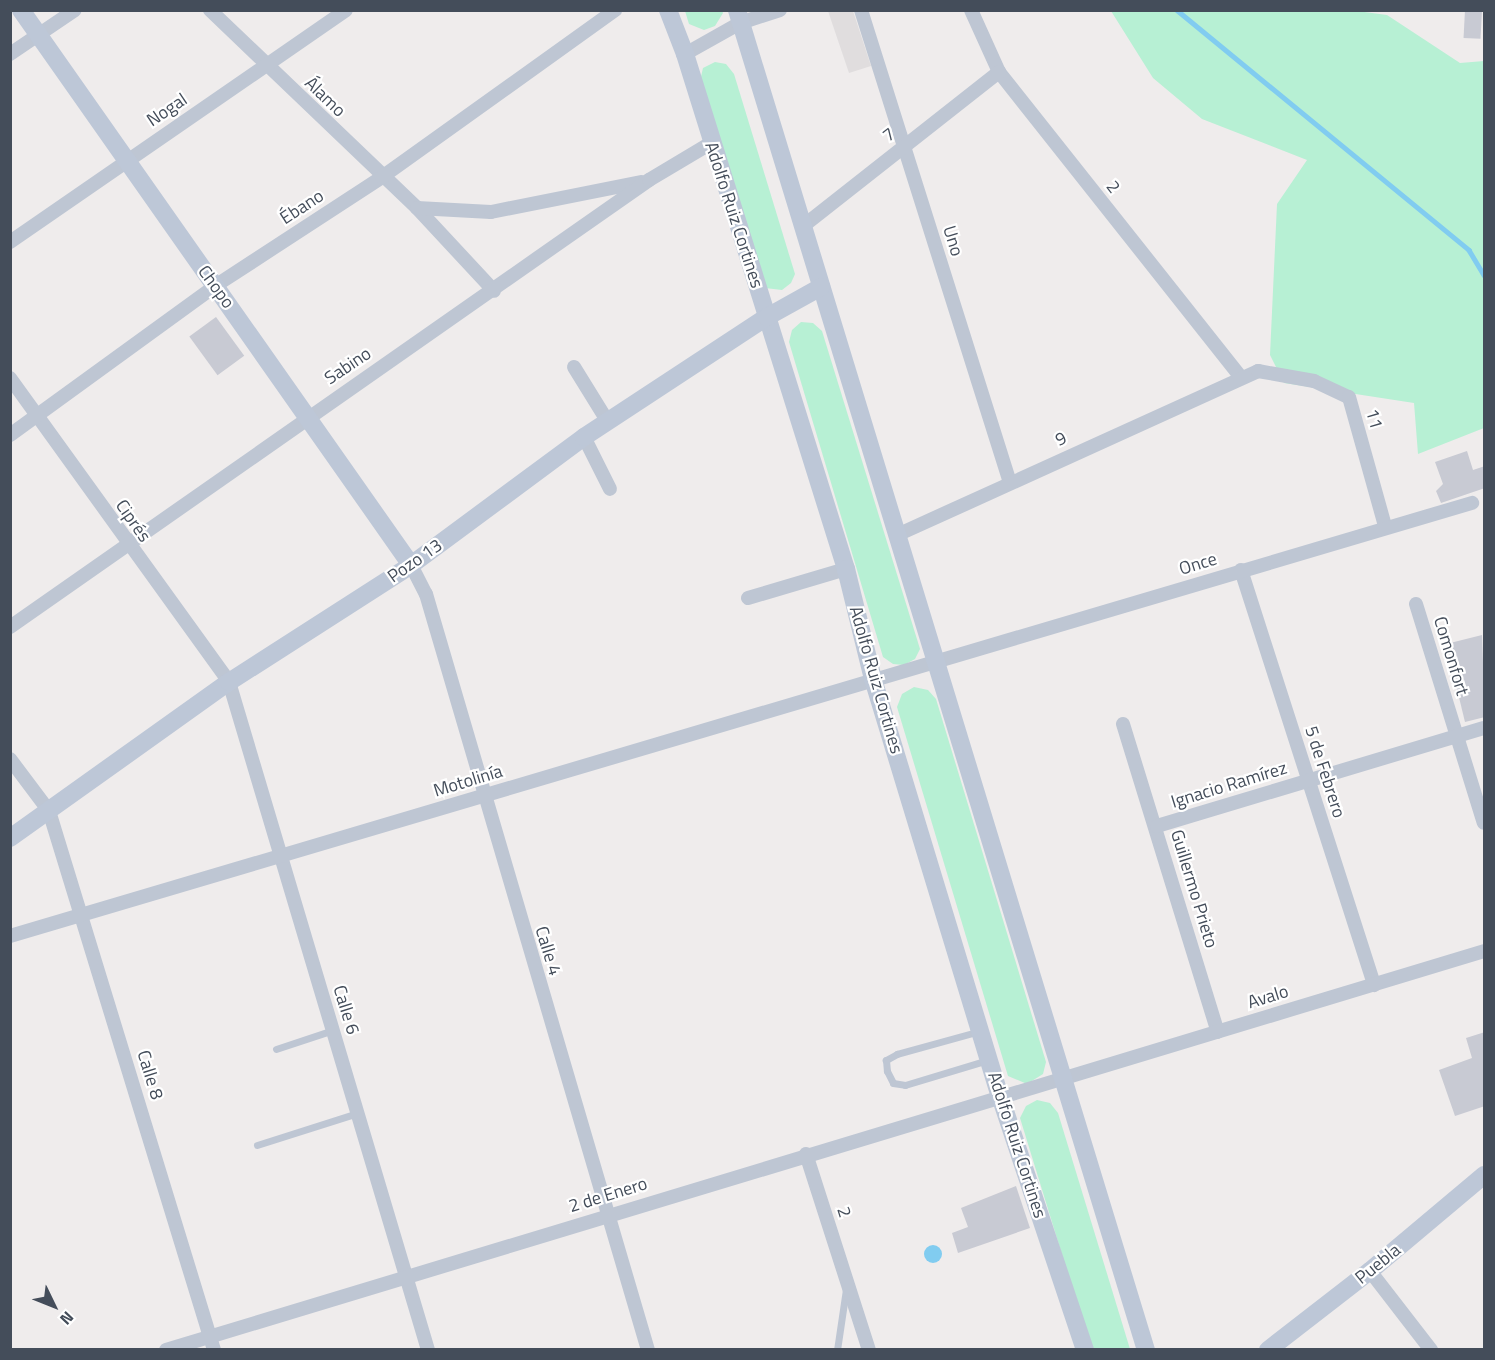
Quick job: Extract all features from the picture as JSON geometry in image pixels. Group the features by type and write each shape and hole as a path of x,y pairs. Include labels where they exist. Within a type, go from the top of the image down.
{"main road":[{"name":"Chopo","path":"21,10 308,415 411,565"},
{"name":"Adolfo Ruiz Cortines","path":"668,10 685,54 846,569 873,679 1000,1096 1085,1350"},
{"path":"738,17 1146,1350"},
{"name":"Pozo 13","path":"10,838 229,682 411,565 584,437 767,317 821,287"},
{"name":"Puebla","path":"1268,1350 1370,1271 1485,1175"}],"street":[{"path":"10,54 75,10"},
{"name":"Álamo","path":"210,10 417,208 495,291"},
{"name":"Nogal","path":"10,242 346,10"},
{"name":"Ébano","path":"10,435 215,286 382,177 615,10"},
{"path":"685,54 738,17 780,10"},
{"name":"Uno","path":"861,10 1010,483"},
{"name":"2","path":"971,10 999,72 1240,376"},
{"name":"7","path":"802,227 999,72"},
{"name":"Sabino","path":"10,627 129,547 308,415 495,291 649,180 711,143"},
{"path":"417,208 491,212 649,180"},
{"path":"574,367 608,422"},
{"name":"11","path":"1240,376 1258,371 1314,381 1349,397 1385,526"},
{"name":"9","path":"897,535 1240,376"},
{"name":"Ciprés","path":"10,378 129,547 229,682"},
{"path":"584,437 610,489"},
{"name":"Once","path":"935,661 1385,526 1472,503"},
{"name":"Calle 4","path":"411,565 426,594 483,795 648,1350"},
{"path":"748,598 846,569"},
{"name":"5 de Febrero","path":"1241,570 1374,985"},
{"name":"Comonfort","path":"1416,604 1485,823"},
{"name":"Motolinía","path":"10,936 280,858 483,795 935,661"},
{"name":"Calle 6","path":"229,682 428,1350"},
{"name":"Guillermo Prieto","path":"1123,724 1157,826 1218,1032"},
{"name":"Ignacio Ramírez","path":"1157,826 1485,728"},
{"name":"Calle 8","path":"10,759 49,811 212,1343"},
{"name":"Avalo","path":"1063,1079 1485,951"},
{"name":"2 de Enero","path":"166,1350 212,1343 607,1213 1063,1079"},
{"name":"2","path":"806,1154 869,1350"},
{"path":"1370,1271 1431,1350"}],"lane":[{"path":"276,1049 333,1030"},
{"path":"980,1031 897,1054 886,1060 887,1071 893,1083 905,1085 989,1060"},
{"path":"257,1145 358,1113"},
{"name":"2","path":"837,1350 847,1280"}],"shaded area":[{"path":"828,11 853,11 871,66 849,73"}],"green space":[{"path":"685,11 722,11 723,13 715,26 704,30 689,24"},
{"path":"1111,11 1357,11 1387,15 1460,63 1484,61 1484,428 1418,454 1414,403 1284,383 1270,355 1277,204 1307,160 1202,119 1153,78"},
{"path":"715,62 726,64 734,74 795,274 791,283 782,290 765,288 700,81 703,68"},
{"path":"801,322 813,323 822,331 920,649 915,659 904,665 893,664 883,657 789,342 792,330"},
{"path":"914,687 928,690 936,699 1046,1062 1043,1074 1027,1084 1008,1076 897,707 902,694"},
{"path":"1037,1100 1050,1103 1058,1113 1130,1349 1091,1349 1020,1118 1026,1106"}],"water":[{"path":"933,1245 939,1248 942,1254 939,1260 933,1263 927,1260 924,1254 927,1248"}],"building":[{"path":"1465,10 1482,11 1481,39 1464,38"},
{"path":"216,317 244,356 218,375 189,336"},
{"path":"1467,451 1473,470 1485,466 1485,488 1441,503 1436,491 1443,484 1435,462"},
{"path":"1482,635 1485,717 1465,722 1446,644"},
{"path":"1485,1032 1485,1106 1455,1116 1439,1070 1472,1058 1466,1038"},
{"path":"1016,1186 1030,1228 958,1253 952,1233 968,1227 961,1208"}],"waterway":[{"path":"1177,10 1469,250 1484,275"}]}
